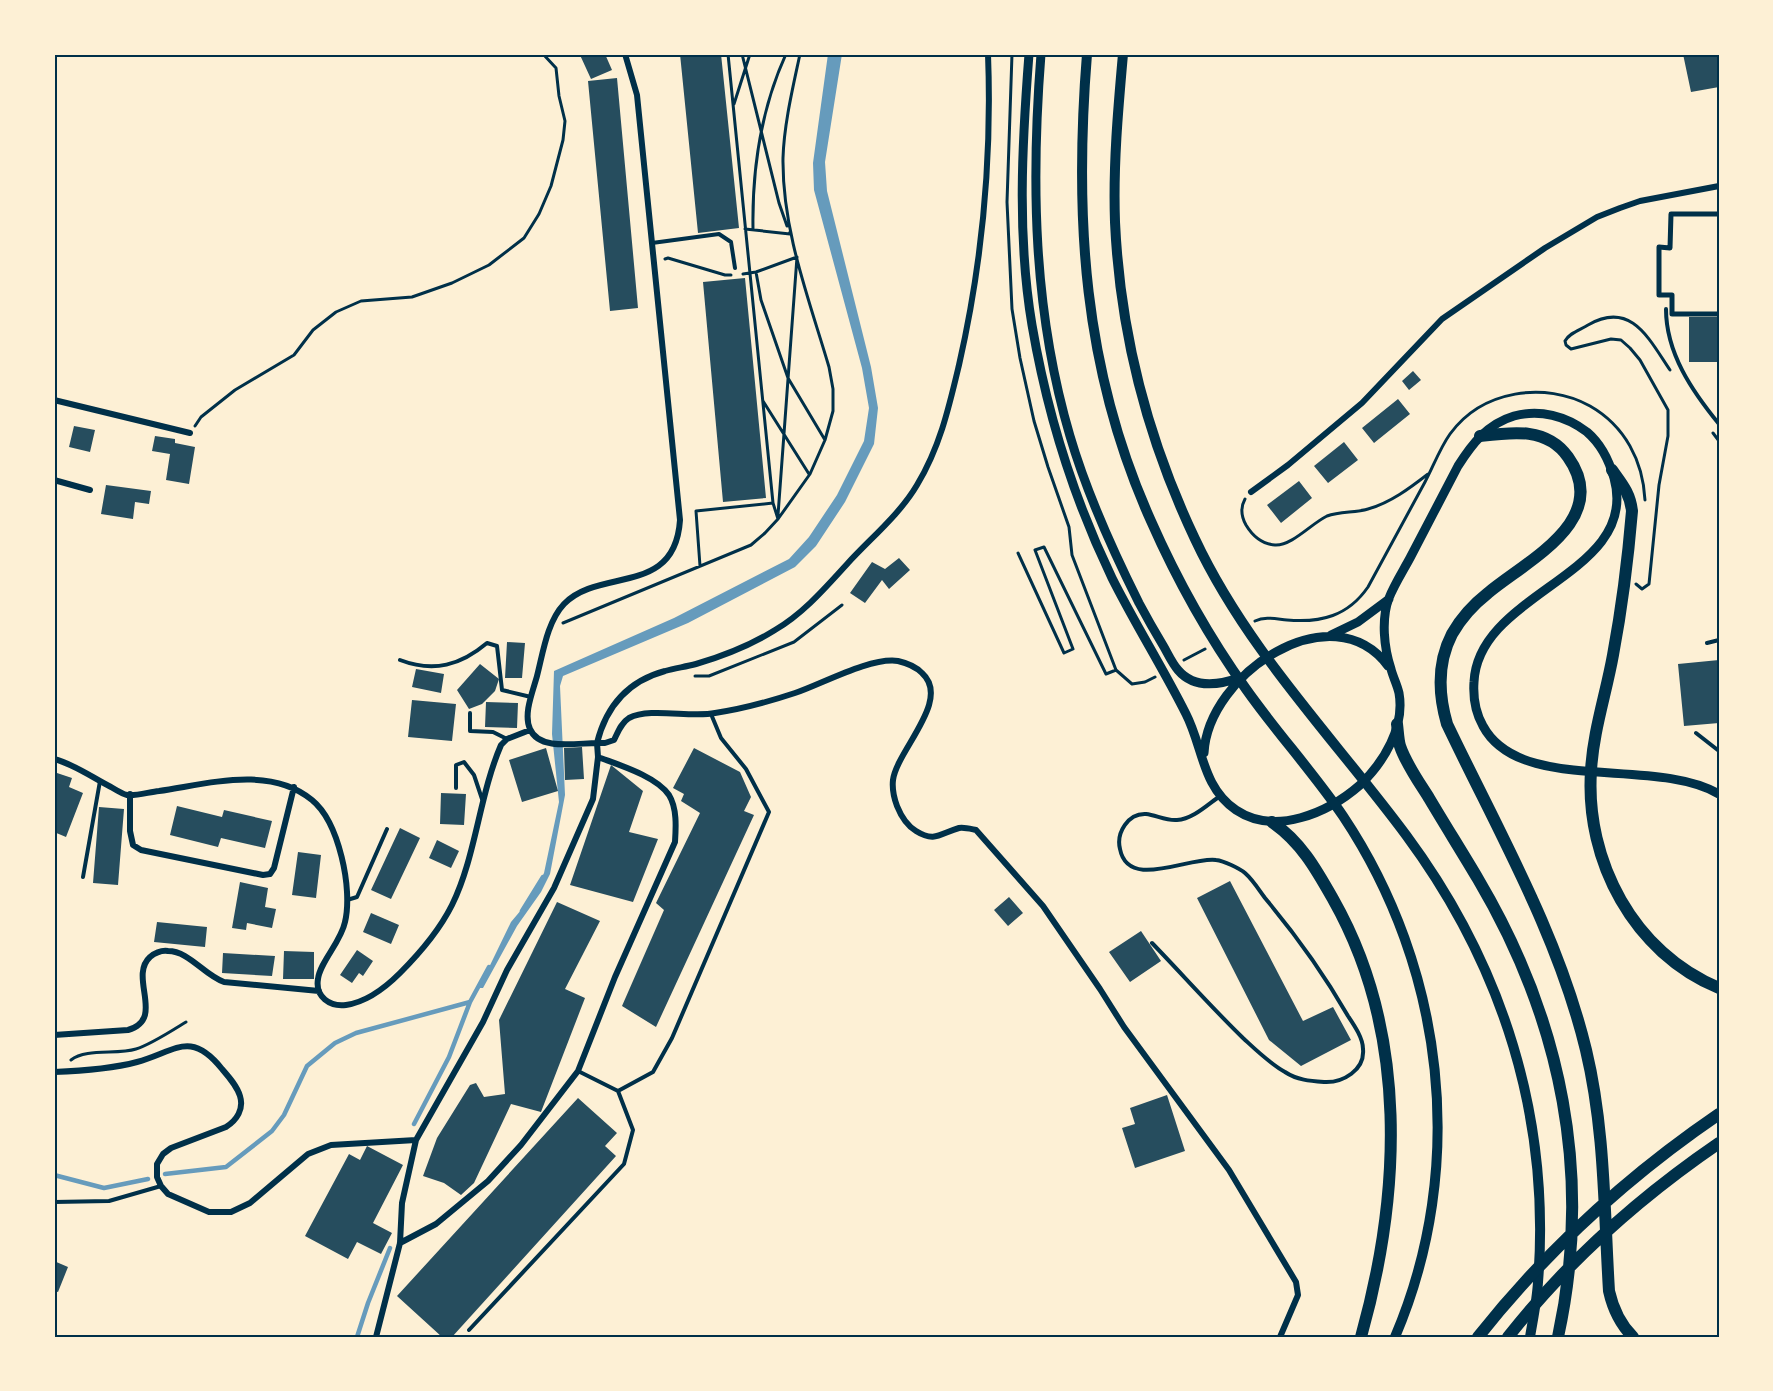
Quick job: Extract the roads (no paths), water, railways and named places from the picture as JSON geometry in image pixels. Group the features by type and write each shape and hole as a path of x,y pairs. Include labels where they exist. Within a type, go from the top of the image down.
{"highway":[{"path":"1480,436 1521,432 1541,436 1566,453 1579,481 1579,502 1574,516 1559,538 1543,553 1483,597 1459,623 1452,634 1443,663 1440,693 1447,724 1548,931 1578,1021 1593,1081 1602,1144 1609,1290 1615,1312 1633,1337"},
{"path":"1612,470 1631,498 1632,510 1624,587 1613,656 1590,772 1592,817 1597,844 1614,891 1643,933 1682,967 1719,988"},
{"path":"1397,724 1400,747 1480,883 1512,944 1533,992 1557,1068 1571,1148 1573,1202 1572,1250 1565,1306 1558,1337"},
{"path":"1272,822 1287,832 1302,848 1315,866 1342,915 1364,967 1385,1043 1391,1093 1392,1161 1385,1225 1372,1299 1361,1337"},
{"path":"1478,1337 1504,1305 1586,1219 1663,1154 1719,1114"},
{"path":"1508,1337 1570,1268 1631,1211 1719,1143"}],"main road":[{"path":"1087,54 1082,134 1082,220 1089,304 1096,348 1117,432 1132,475 1168,558 1199,615 1246,689 1335,806 1370,860 1390,902 1414,965 1430,1030 1438,1096 1437,1162 1428,1229 1412,1294 1395,1337"},
{"path":"1123,54 1116,136 1115,219 1119,271 1129,344 1148,419 1162,460 1196,541 1225,594 1275,669 1405,833 1451,902 1482,959 1502,1009 1524,1085 1537,1156 1538,1282 1530,1337"}],"street":[{"path":"625,54 637,95 680,520 677,541 666,559 649,572 585,591 570,598 558,612 550,628 531,697 527,721 530,730 541,741 551,743 597,743 614,740 621,726 629,718 642,714 711,714 757,705 857,668 878,663 897,661 916,667 929,679 931,696 927,713 898,764 893,780 893,798 902,818 916,831 936,838 961,828 976,830 1043,906 1101,989 1124,1027 1229,1170 1296,1282 1298,1295 1280,1337"},
{"path":"376,1337 400,1243 402,1203 416,1140 483,1022 507,970 554,888 592,799 598,757 597,743 601,727 613,704 642,680 663,671 695,664 734,651 775,630 797,615 892,516 916,487 931,460 946,419 968,324 979,261 985,190 988,54"},
{"path":"1029,54 1022,208 1025,270 1041,374 1075,492 1113,580 1157,662 1160,677 1196,734 1205,769 1220,796 1235,810 1272,822 1306,816 1323,810 1343,798 1375,768 1392,740 1397,724 1400,696 1391,670 1385,635 1389,599 1458,466 1480,436 1491,427 1514,416 1539,413 1554,415 1573,423 1592,436 1601,447 1612,470 1616,486 1613,520 1605,536 1582,562 1501,624 1489,639 1480,654 1475,670 1473,695 1483,727 1501,747 1535,765 1553,769 1666,778 1719,794"},
{"path":"1041,54 1035,209 1040,279 1053,372 1070,436 1087,486 1124,573 1177,668 1185,676 1203,683 1224,683 1241,677"},
{"path":"1251,492 1288,465 1362,403 1442,319 1545,248 1597,217 1620,208 1640,201 1719,186"},
{"path":"1719,214 1671,214 1670,248 1659,247 1659,295 1672,295 1672,314 1719,314"},
{"path":"54,400 190,433"},
{"path":"54,480 90,490"},
{"path":"1326,637 1359,622 1389,599"},
{"path":"1205,769 1204,744 1212,718 1223,699 1241,677 1257,664 1285,648 1311,639 1340,637 1370,648 1391,670"},
{"path":"54,759 126,795 240,780 265,780 294,787 312,800 324,812 337,837 344,868 346,921 338,943 319,975 319,991 326,1001 338,1006 357,1003 368,998 396,977 428,943 452,904 465,870 482,799 500,748 507,739 530,730"},
{"path":"400,1243 436,1224 488,1181 521,1145 578,1071 615,977 675,842 677,822 669,795 654,782 598,757"},
{"path":"130,794 130,831 133,845 141,850 263,875 270,874 274,868 294,787"},
{"path":"54,1035 128,1030 138,1026 145,1016 146,1009 142,975 144,966 152,956 164,951 178,953 212,977 224,982 319,991"},
{"path":"55,1072 136,1062 185,1046 205,1051 212,1057 236,1086 241,1097 240,1111 234,1122 171,1148 157,1164 160,1186 168,1194 209,1212 231,1212 250,1203 308,1154 330,1145 416,1140"}],"lane":[{"path":"652,243 719,234 731,242 735,268"},
{"path":"1666,309 1666,327 1671,348 1678,363 1719,424"},
{"path":"1707,643 1719,640"},
{"path":"400,660 416,667 448,666 471,657 487,643 497,646 502,690 531,697"},
{"path":"470,713 470,731 493,732 507,739"},
{"path":"618,1091 653,1072 672,1038 769,813 746,769 721,738 711,714"},
{"path":"1696,733 1719,751"},
{"path":"456,788 456,765 464,762 474,775 482,799"},
{"path":"83,877 100,781"},
{"path":"1152,943 1229,1025 1265,1059 1285,1072 1300,1080 1327,1082 1340,1080 1354,1073 1362,1063 1364,1048 1355,1027 1330,984 1292,930 1244,872 1218,860 1202,860 1162,869 1146,870 1132,867 1124,860 1118,840 1122,828 1132,819 1144,814 1177,820 1193,816 1220,796"},
{"path":"346,900 357,897 387,829"},
{"path":"469,1330 624,1164 633,1130 618,1091 578,1071"},
{"path":"54,1202 109,1201 160,1186"}],"water":[{"path":"828,54 842,54 825,162 827,191 871,367 878,408 874,444 845,502 816,546 795,567 688,623 563,676 560,686 565,795 550,874 541,892 517,926 483,988 479,988 511,922 532,897 544,873 559,802 552,734 554,671 674,618 789,559 809,537 837,495 864,441 869,408 862,368 814,190 813,163"}],"waterway":[{"path":"522,911 543,877"},
{"path":"414,1124 449,1057 470,1002 489,967"},
{"path":"165,1174 226,1167 272,1131 284,1115 307,1066 335,1043 356,1033 470,1002"},
{"path":"54,1175 104,1188 148,1179"},
{"path":"357,1337 390,1248"}]}
